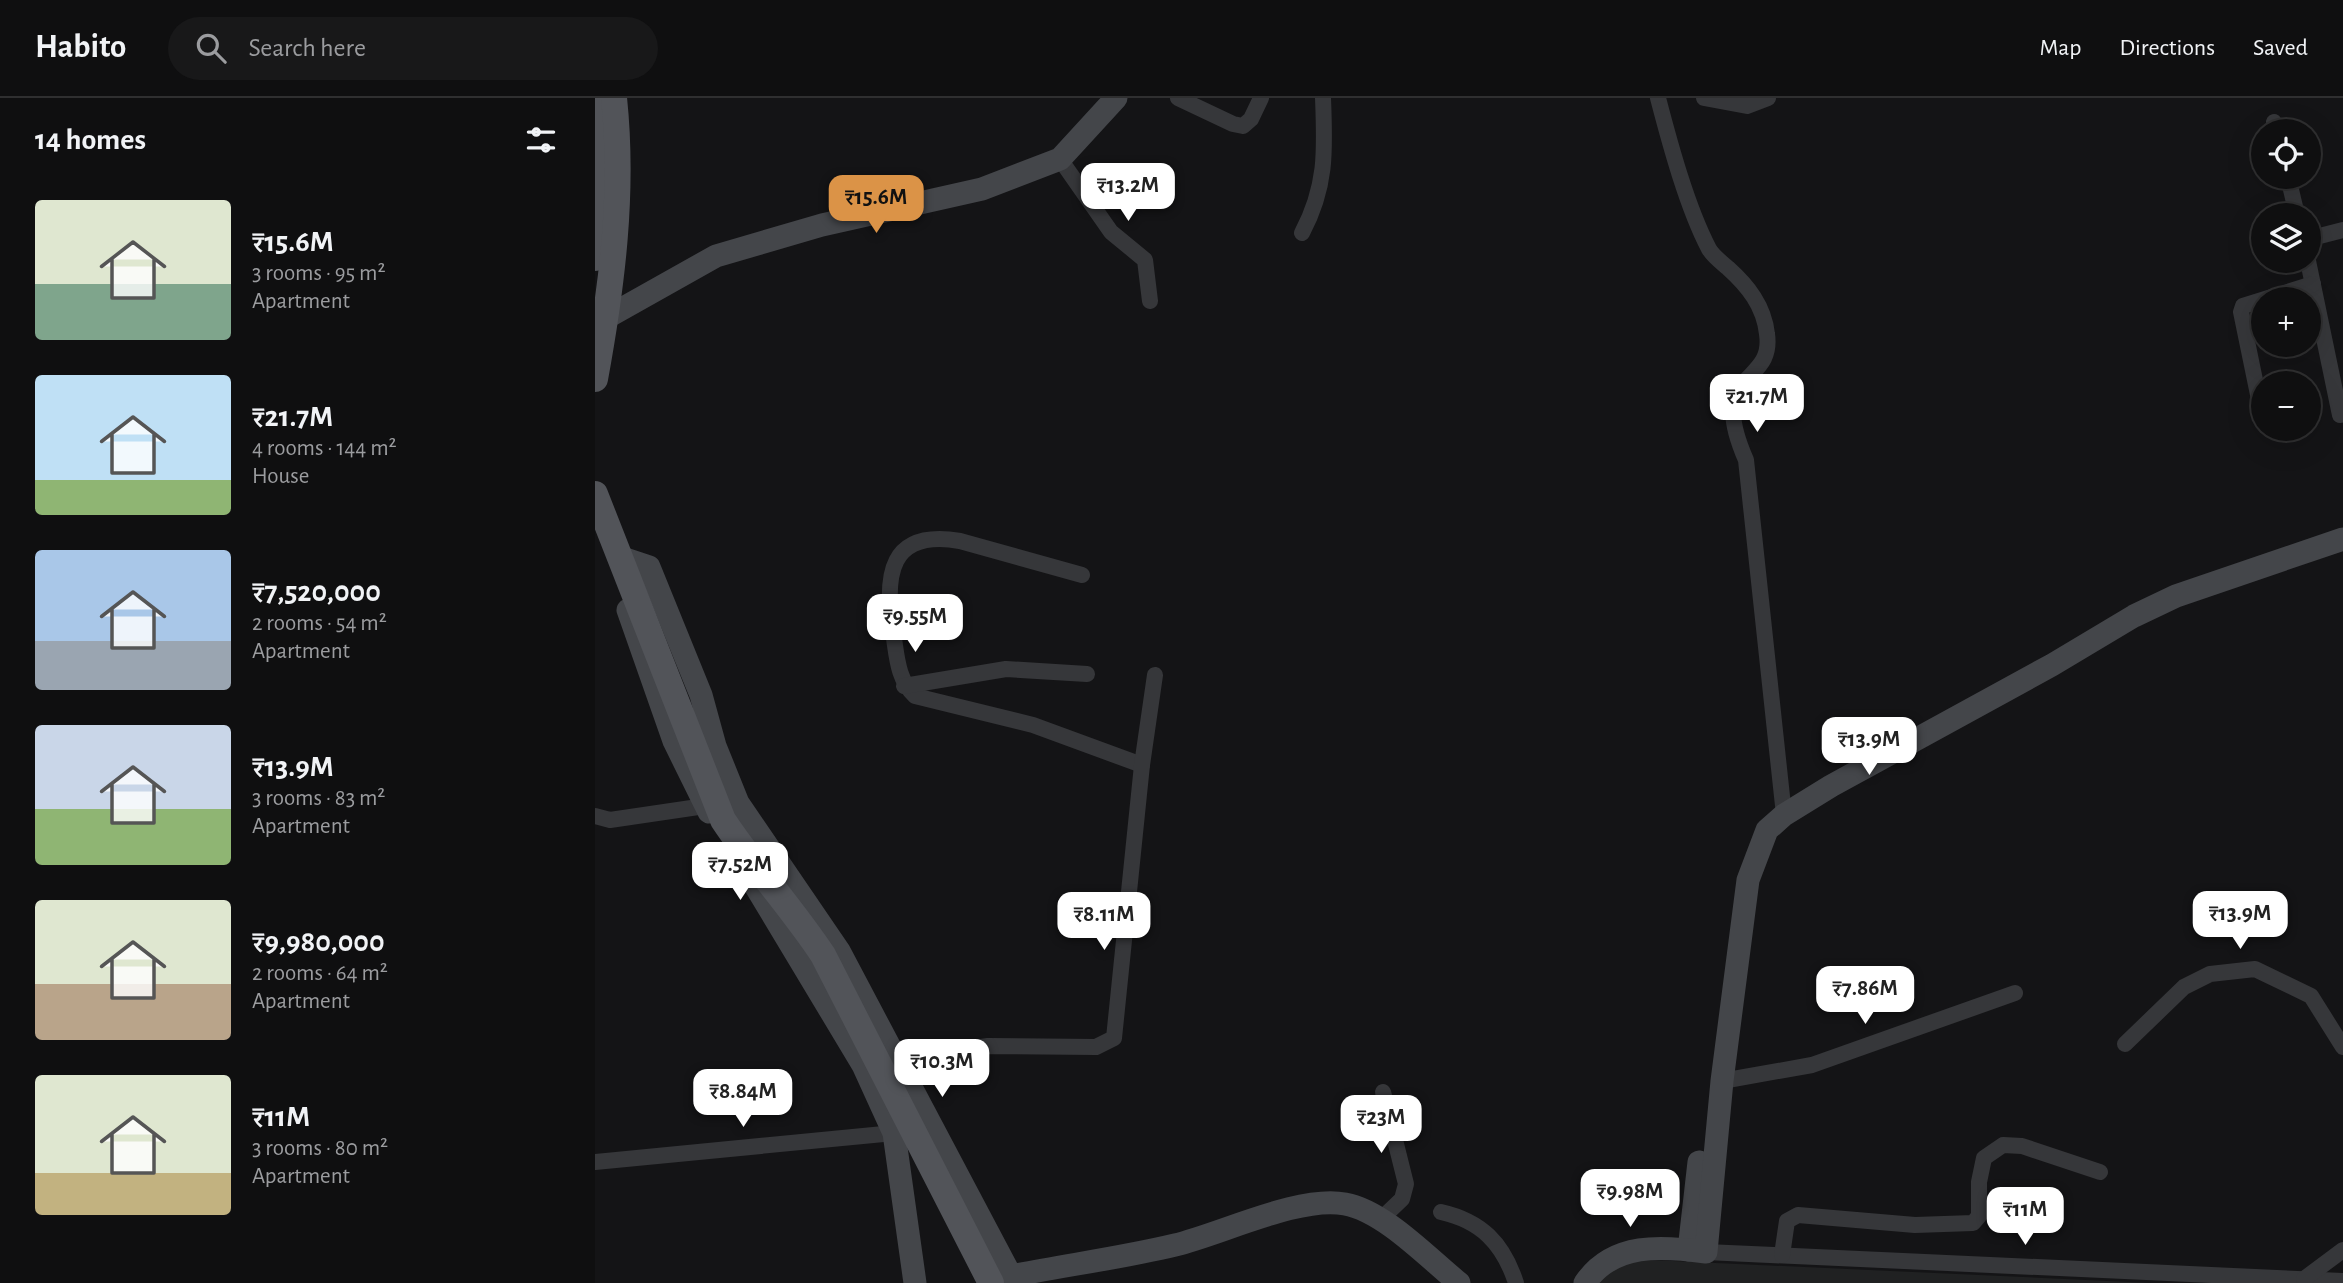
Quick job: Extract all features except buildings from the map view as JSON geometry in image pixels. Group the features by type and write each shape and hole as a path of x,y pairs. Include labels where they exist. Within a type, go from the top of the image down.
{"main road":[{"path":"595,258 598,98"},
{"path":"595,379 619,196 619,144 614,98"},
{"path":"599,518 626,569 723,820 745,853 800,919 823,955 1005,1281"}],"street":[{"path":"601,321 716,256 823,225 982,189 1060,159 1115,98"},
{"path":"1178,98 1233,124 1243,126 1251,119 1261,98"},
{"path":"1302,233 1316,207 1323,184 1323,98"},
{"path":"1658,98 1701,231 1711,253 1751,289 1767,335 1767,353 1761,368 1739,391 1735,407 1736,428 1746,460 1783,808"},
{"path":"1704,98 1747,106 1768,98"},
{"path":"1060,159 1111,232 1145,260 1150,301"},
{"path":"2321,236 2343,230"},
{"path":"2311,273 2340,415"},
{"path":"2253,371 2241,312 2243,306 2313,284"},
{"path":"599,518 611,565 670,729 705,806 777,919 863,1065 894,1133 915,1283"},
{"path":"1697,1251 1748,880 1767,830 1783,808 2147,595 2343,528"},
{"path":"1082,575 960,541 940,538 913,542 900,553 889,576 889,604 904,686 915,696 1033,726 1142,765"},
{"path":"1697,1251 1710,1071 1742,860 1747,838 1764,817 2134,616 2176,596 2343,539"},
{"path":"626,569 649,567 701,695 715,746 738,803 839,951 896,1059 1005,1281 1175,1245 1286,1210 1343,1203 1360,1208 1380,1220 1459,1283"},
{"path":"904,686 1006,669 1087,674"},
{"path":"896,1059 988,1046 1096,1047 1114,1038 1142,765 1155,675"},
{"path":"600,820 705,806"},
{"path":"2125,1044 2184,987 2210,974 2255,969 2311,996 2343,1047"},
{"path":"1721,1082 1812,1065 2015,993"},
{"path":"1380,1220 1406,1193 1403,1166 1383,1092"},
{"path":"595,1162 894,1133"},
{"path":"1782,1255 1787,1221 1798,1215 1915,1225 1973,1223 1979,1216 1979,1182 1984,1158 2003,1145 2022,1146 2100,1172"},
{"path":"1441,1212 1465,1217 1481,1227 1500,1247 1516,1283"},
{"path":"1585,1283 1608,1258 1643,1249 2343,1281"},
{"path":"2304,1279 2343,1250"}],"shaded area":[{"path":"1630,1259 2151,1283 1595,1283"}]}
